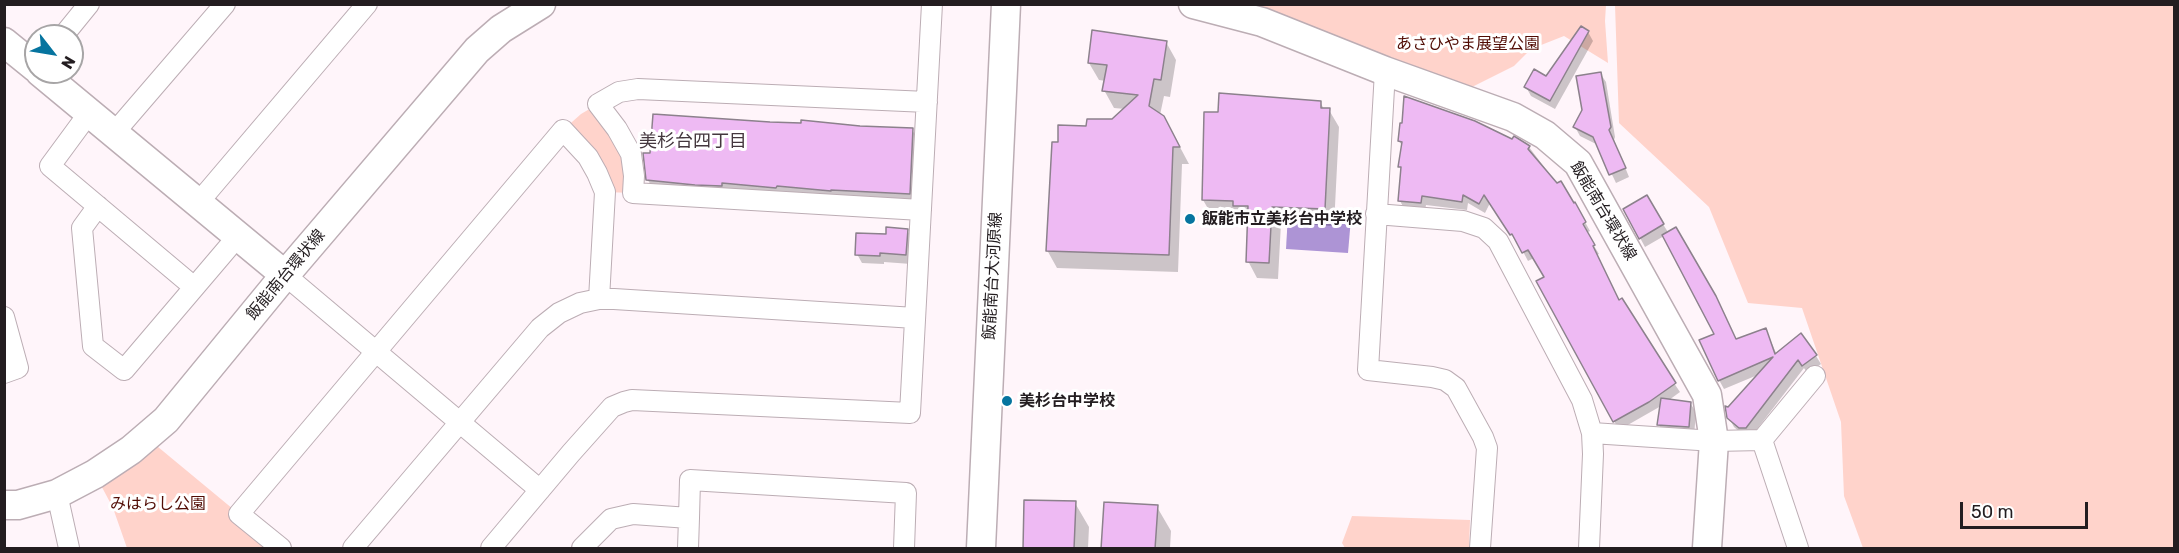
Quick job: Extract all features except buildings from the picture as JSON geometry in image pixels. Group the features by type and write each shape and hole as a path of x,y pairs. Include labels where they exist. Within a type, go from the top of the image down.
{"street":[{"path":"73,24 89,4"},
{"path":"114,133 225,4"},
{"path":"198,203 367,4"},
{"name":"飯能南台環状線","path":"4,505 18,505 57,494 100,471 131,450 166,420 285,275 477,50 501,28 541,4"},
{"path":"491,549 612,407 632,400 910,413 932,4"},
{"name":"飯能南台大河原線","path":"981,549 1006,4"},
{"name":"飯能南台環状線","path":"1193,4 1262,22 1385,71 1513,117 1545,135 1578,163 1707,396 1714,441 1707,549"},
{"path":"4,42 24,59"},
{"path":"1385,71 1368,370 1432,377 1445,380 1456,388 1487,448 1480,549"},
{"path":"54,84 378,352 540,490"},
{"path":"921,210 633,193 634,176 631,154 617,129 598,104 619,92 638,88 927,102"},
{"path":"89,113 50,166 194,287"},
{"path":"280,549 239,514 563,130 588,157 605,192 599,299"},
{"path":"98,206 82,228 93,346 124,370 238,236"},
{"path":"1376,214 1463,221 1484,228 1498,242 1582,400 1592,433 1589,549"},
{"path":"353,549 540,328 559,312 580,303 599,299 915,318"},
{"path":"4,317 18,368 4,373"},
{"path":"1592,433 1714,441 1762,440 1815,376"},
{"path":"1762,440 1798,549"},
{"path":"688,549 690,480 906,493 904,549"},
{"path":"57,494 69,549"},
{"path":"588,546 611,519 633,514 689,518"}],"green space":[{"name":"あさひやま展望公園","path":"1254,5 1606,5 1608,63 1564,36 1531,49 1514,66 1472,87 1432,77"},
{"path":"1615,5 2174,5 2174,548 1863,548 1844,496 1841,422 1802,308 1748,303 1709,207 1619,123"},
{"path":"598,104 617,129 633,193 605,192 563,130 581,114"},
{"name":"みはらし公園","path":"146,437 281,548 127,548 113,508 95,474"},
{"path":"1352,516 1470,520 1469,548 1345,548 1342,543"}],"shaded area":[{"path":"1288,214 1351,218 1348,253 1286,249"}],"place":[{"name":"飯能市立美杉台中学校","path":"1190,219"},
{"name":"美杉台中学校","path":"1007,401"}],"district":[{"name":"美杉台四丁目","path":"693,142"}]}
